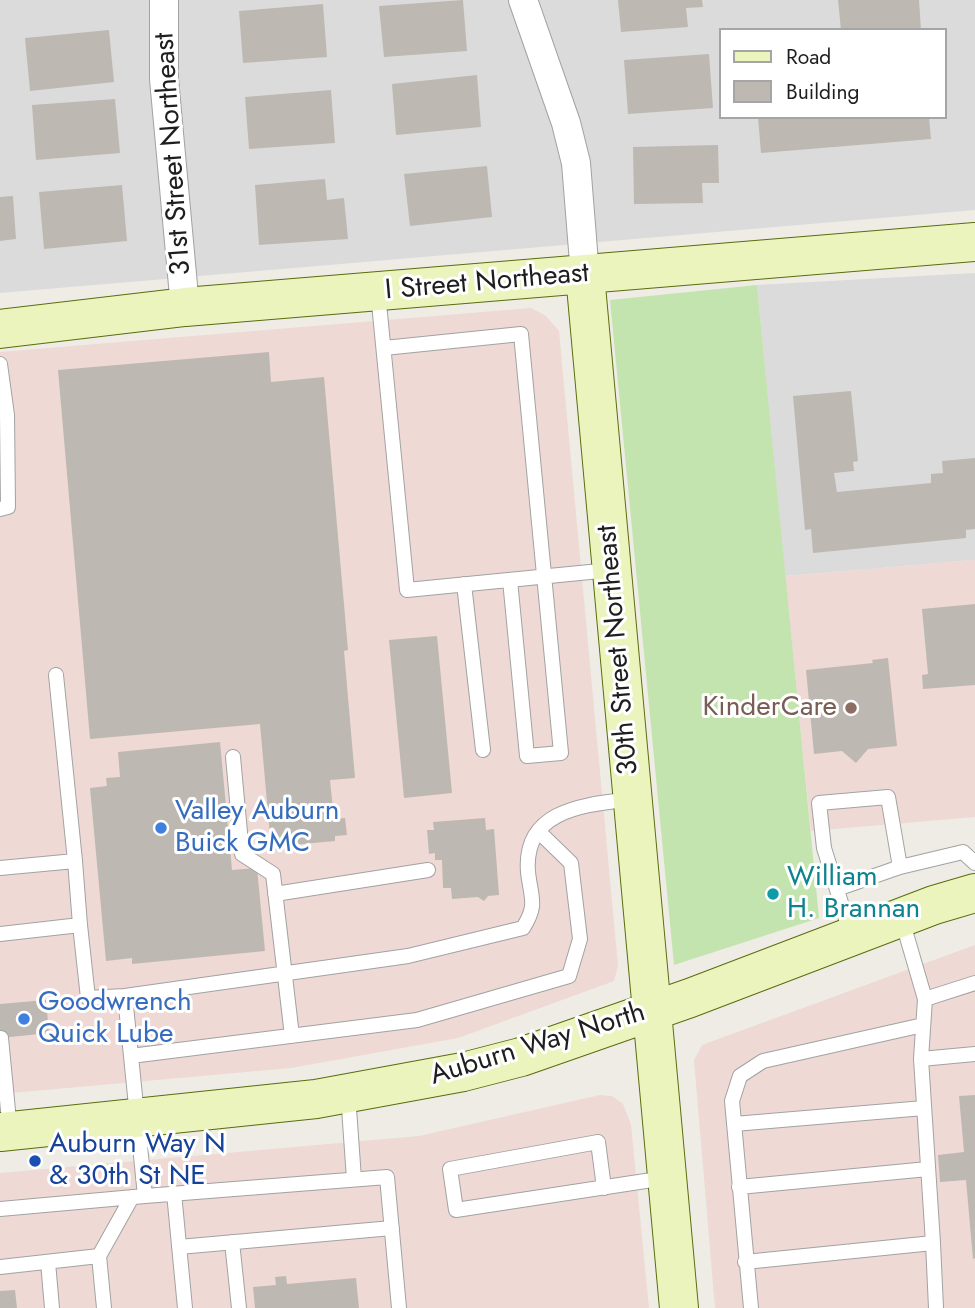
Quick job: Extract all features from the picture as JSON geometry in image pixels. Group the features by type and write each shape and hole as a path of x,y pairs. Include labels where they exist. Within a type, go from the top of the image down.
{"street":[{"name":"31st Street Northeast","path":"164,0 164,79 186,307"},
{"name":"30th Street Northeast","path":"523,0 566,123 576,163 679,1308"},
{"name":"I Street Northeast","path":"0,329 186,307 975,242"},
{"name":"Auburn Way North","path":"5,1131 138,1119 348,1094 452,1075 521,1057 652,1012 901,917 975,893"}],"lane":[{"path":"378,292 408,590 612,569"},
{"path":"384,348 521,334 561,753 527,756 510,580"},
{"path":"0,364 7,415 8,494 8,507 0,509"},
{"path":"464,584 483,750"},
{"path":"56,675 88,998 125,996 408,956 523,928 534,911 527,854 538,831 574,806 633,799"},
{"path":"233,757 242,854 273,874 292,1035"},
{"path":"852,936 824,848 819,803 888,797 900,867"},
{"path":"131,1056 417,1020 569,976 580,939 571,863 538,831"},
{"path":"837,889 900,867 962,852 975,863"},
{"path":"0,868 75,861"},
{"path":"275,894 428,870"},
{"path":"901,917 925,999 921,1059 936,1308"},
{"path":"0,934 80,925"},
{"path":"925,999 975,983"},
{"path":"104,1308 99,1256 139,1196 138,1119 125,996"},
{"path":"751,1308 732,1101 740,1076 762,1061 923,1025"},
{"path":"1,1038 5,1131"},
{"path":"921,1059 975,1054"},
{"path":"348,1094 354,1179"},
{"path":"734,1124 924,1108"},
{"path":"604,1188 598,1142 450,1169 456,1210 604,1188 667,1178"},
{"path":"739,1187 928,1169"},
{"path":"0,1209 387,1177 399,1308"},
{"path":"174,1194 185,1308"},
{"path":"179,1247 392,1228"},
{"path":"232,1242 239,1308"},
{"path":"746,1262 933,1243"},
{"path":"0,1267 99,1256"},
{"path":"48,1262 52,1308"}],"shaded area":[{"path":"0,0 975,0 975,210 0,293"},
{"path":"975,273 975,560 785,576 757,285"},
{"path":"531,308 546,316 559,331 618,966 614,981 458,1038 291,1068 0,1094 0,352"},
{"path":"975,560 975,817 811,831 785,576"},
{"path":"975,945 975,1308 715,1308 694,1060 702,1045"},
{"path":"600,1095 612,1096 623,1104 631,1125 649,1308 0,1308 0,1173 419,1136"}],"green space":[{"path":"757,285 819,918 674,965 610,300"}],"building":[{"path":"463,0 467,51 384,57 379,6"},
{"path":"618,0 702,0 703,7 686,8 688,27 621,32"},
{"path":"838,0 919,0 921,28 841,28"},
{"path":"323,4 327,57 243,63 239,11"},
{"path":"109,30 114,82 30,91 25,38"},
{"path":"709,54 713,108 628,114 624,60"},
{"path":"477,75 481,127 396,135 392,84"},
{"path":"331,90 335,143 249,149 245,97"},
{"path":"115,99 120,153 36,160 32,105"},
{"path":"758,119 929,119 931,139 761,153"},
{"path":"718,145 719,183 702,183 703,203 634,204 633,147"},
{"path":"487,166 492,217 410,226 404,174"},
{"path":"325,179 327,200 344,198 348,239 259,245 255,185"},
{"path":"122,185 127,241 44,249 39,192"},
{"path":"13,196 16,239 0,241 0,197"},
{"path":"269,352 271,382 324,377 348,650 344,651 355,778 330,780 334,819 345,818 347,835 335,836 335,841 271,847 260,724 90,739 58,370"},
{"path":"851,391 858,461 853,462 854,471 834,473 837,492 931,483 931,474 943,473 942,461 975,458 975,529 966,530 966,538 813,553 811,529 805,530 793,396"},
{"path":"975,604 975,685 923,689 922,675 928,674 922,609"},
{"path":"437,636 452,793 404,798 389,640"},
{"name":"KinderCare","path":"888,658 897,746 868,749 856,763 842,751 814,754 806,670 873,663 872,660"},
{"name":"Valley Auburn Buick GMC","path":"220,742 232,870 257,868 265,951 132,964 132,958 106,961 90,788 107,786 106,778 120,777 118,752"},
{"path":"485,818 486,830 494,829 499,895 488,896 484,901 478,897 452,899 451,888 443,888 442,860 435,860 435,853 429,854 427,830 434,830 433,822"},
{"name":"Goodwrench Quick Lube","path":"46,1000 49,1033 0,1038 0,1004"},
{"path":"975,1095 973,1259 966,1180 940,1182 938,1155 964,1152 959,1096"},
{"path":"286,1276 287,1284 356,1278 359,1308 255,1308 253,1287 276,1285 275,1277"},
{"path":"15,1290 17,1308 0,1308 0,1291"}],"place":[{"name":"KinderCare","path":"851,708"},
{"name":"Valley Auburn Buick GMC","path":"161,828"},
{"name":"William H. Brannan","path":"773,894"},
{"name":"Goodwrench Quick Lube","path":"24,1019"},
{"name":"Auburn Way N & 30th St NE","path":"35,1161"}]}
